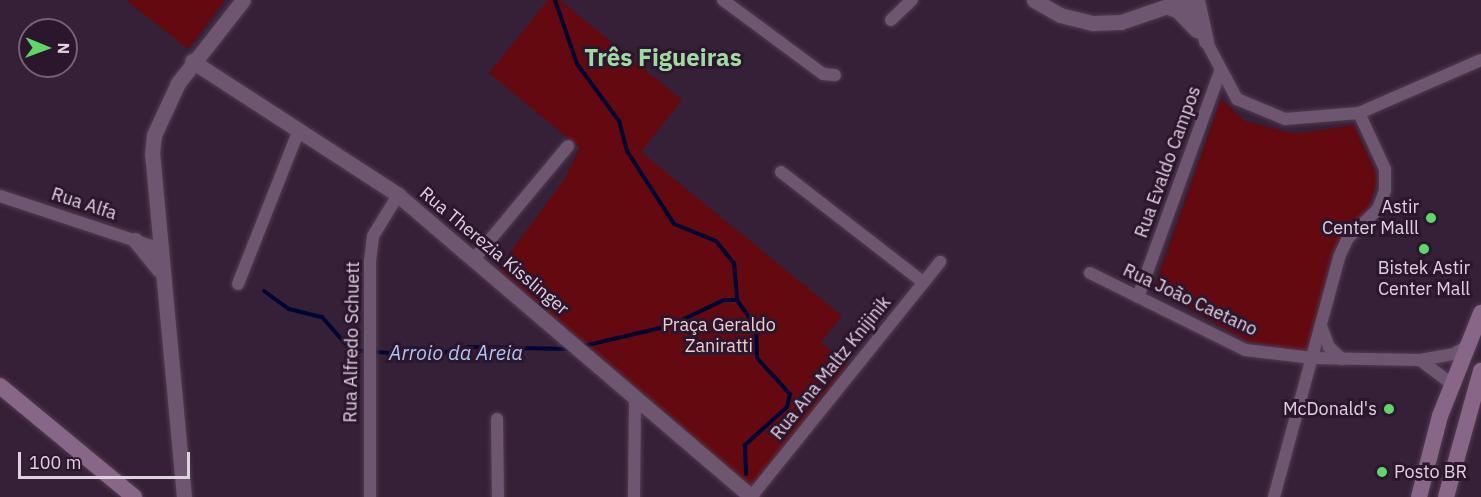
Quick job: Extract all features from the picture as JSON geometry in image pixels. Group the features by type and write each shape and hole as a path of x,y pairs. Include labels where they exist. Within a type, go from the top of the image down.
{"main road":[{"path":"1419,497 1451,383 1481,313"},
{"path":"1446,497 1481,371"},
{"path":"0,386 134,497"}],"street":[{"path":"184,497 151,175 154,135 192,61 243,0"},
{"path":"723,0 823,74 835,75"},
{"path":"891,20 912,0"},
{"path":"1034,0 1060,15 1093,23 1121,22 1182,1 1190,11 1220,72 1237,99 1262,113 1307,121 1359,113 1481,60"},
{"path":"1197,0 1206,41"},
{"path":"1163,7 1177,12 1206,41"},
{"name":"Rua Therezia Kisslinger","path":"192,61 398,195 751,497"},
{"name":"Rua Evaldo Campos","path":"1138,297 1220,72"},
{"path":"1274,497 1343,246 1378,209 1385,191 1385,169 1359,113"},
{"path":"238,284 299,130"},
{"path":"474,259 568,146"},
{"path":"781,172 923,282"},
{"name":"Rua Alfredo Schuett","path":"370,497 370,261 373,236 398,195"},
{"name":"Rua Alfa","path":"0,196 158,248"},
{"path":"135,240 160,270"},
{"name":"Rua Ana Maltz Knijinik","path":"751,497 940,262"},
{"name":"Rua João Caetano","path":"1090,273 1245,350 1313,358 1420,360 1454,354 1467,346"},
{"path":"1321,326 1329,346 1342,359"},
{"path":"1420,360 1451,383"},
{"path":"634,397 634,497"},
{"path":"497,419 498,497"}],"green space":[{"path":"126,0 225,0 188,49"},
{"name":"Praça Geraldo Zaniratti","path":"548,0 560,0 682,100 641,152 842,316 821,342 848,365 752,488 498,269 564,180 580,148 489,73"},
{"path":"1221,99 1245,121 1295,134 1354,125 1378,177 1370,206 1334,248 1308,352 1247,341 1154,289"}],"waterway":[{"path":"555,0 577,64 619,121 627,151 674,224 716,241 734,263 737,300"},
{"name":"Arroio da Areia","path":"264,291 289,309 322,317 351,350 429,356 469,347 570,349"},
{"name":"Arroio da Areia","path":"583,346 669,326 724,300 737,300 756,327 757,358 790,394 787,407 745,445 746,474"}],"place":[{"name":"Astir Center Malll","path":"1431,218"},
{"name":"Bistek Astir Center Mall","path":"1424,249"},
{"name":"McDonald's","path":"1389,409"},
{"name":"Posto BR","path":"1382,472"}],"district":[{"name":"Três Figueiras","path":"663,58"}]}
